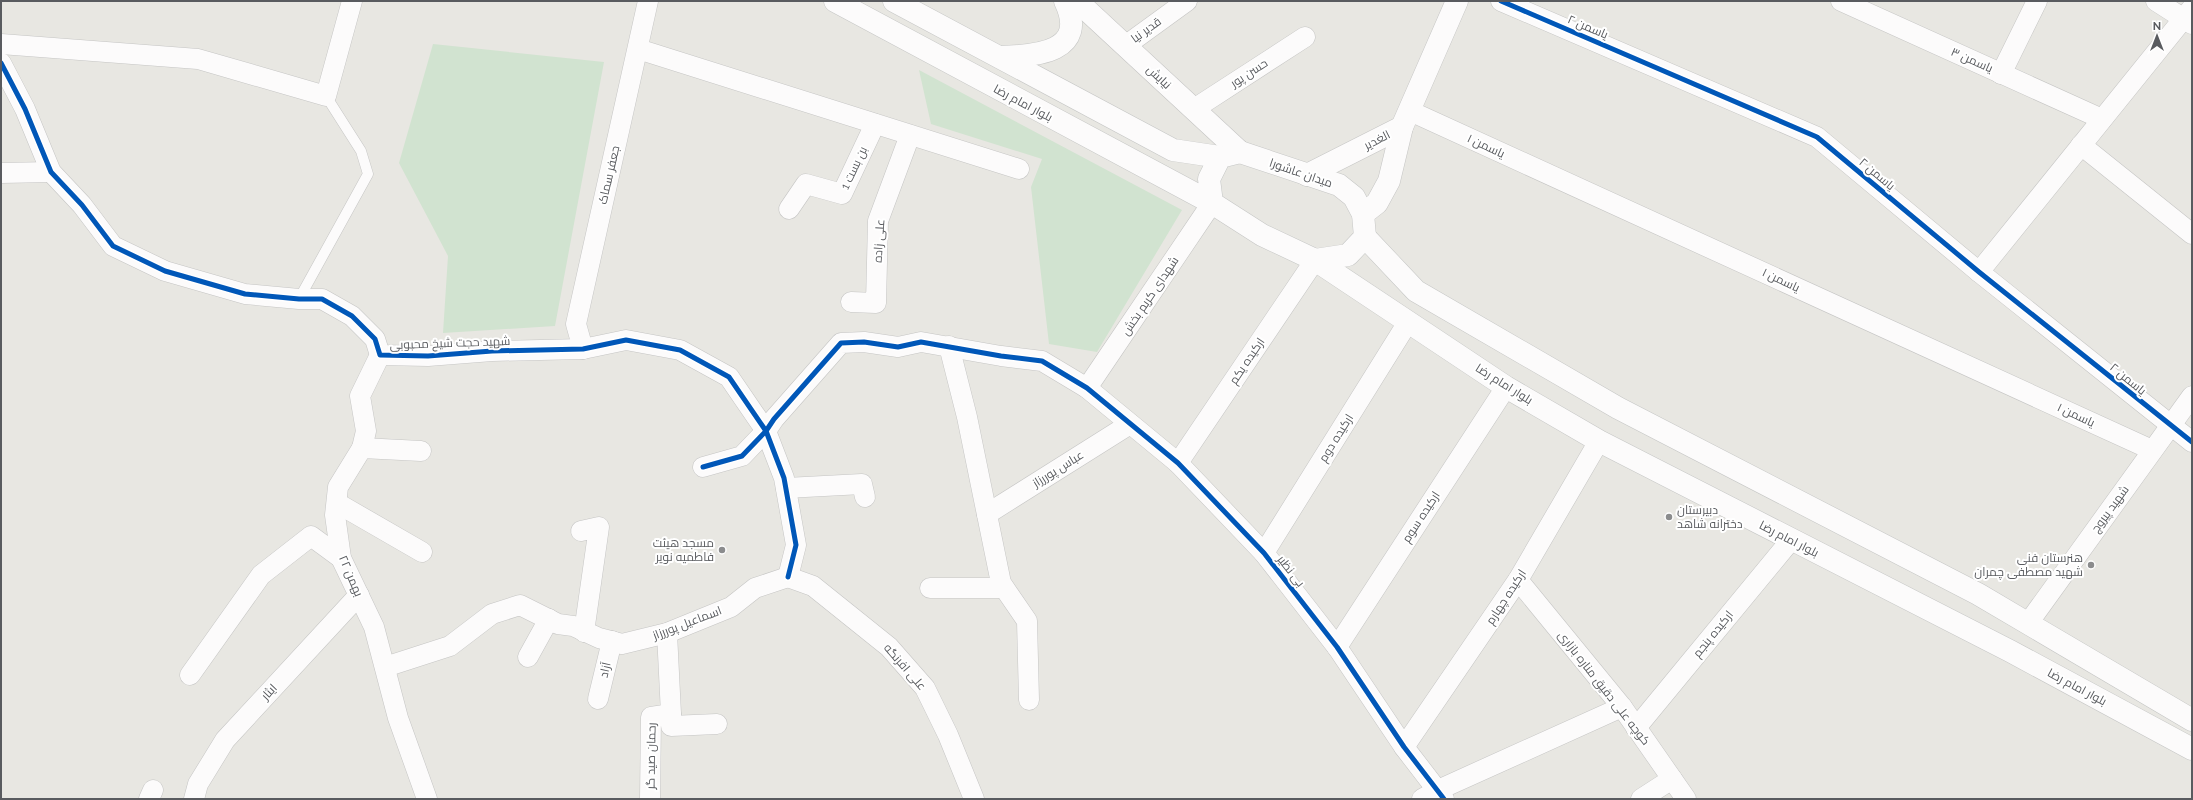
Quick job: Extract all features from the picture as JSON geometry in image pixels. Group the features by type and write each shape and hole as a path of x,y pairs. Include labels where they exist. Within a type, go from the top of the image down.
{"main road":[{"name":"بلوار امام رضا","path":"834,1 1212,203"},
{"path":"894,1 1173,150 1230,154"},
{"path":"1000,58 1027,56 1060,47 1071,32 1071,14 1065,1"},
{"name":"نیایش","path":"1077,1 1194,109 1230,154"},
{"path":"1406,119 1457,1"},
{"name":"الغدیر","path":"1307,175 1406,119"},
{"name":"الغدیر","path":"1363,214 1377,203 1389,181 1406,119"},
{"path":"1230,154 1209,179 1212,203 1262,235 1315,260 1348,255 1365,238 1416,291 1618,408 1971,590 2029,622 2192,720"},
{"name":"میدان عاشورا","path":"1230,154 1339,185 1354,197 1363,214 1365,238"},
{"name":"بلوار امام رضا","path":"1315,260 1506,387 1599,441 1791,540 2010,650 2192,749"},
{"path":"2010,650 2029,622"}],"street":[{"path":"1,44 198,59 326,96 352,1"},
{"name":"جعفر سماک","path":"582,349 576,324 648,1"},
{"name":"قدیر نیا","path":"1125,46 1187,1"},
{"name":"یاسمن ۲","path":"1501,1 1817,138 1979,272 2192,442"},
{"name":"یاسمن ۳","path":"1841,1 2102,119"},
{"path":"2001,74 2037,1"},
{"path":"1979,272 2102,119 2189,16 2156,1"},
{"name":"حسن پور","path":"1194,109 1305,37"},
{"path":"638,49 1019,169"},
{"name":"شهید حجت شیخ محبوبی","path":"1,63 25,109 51,172 82,205 113,246 165,270 245,294 298,299 322,299 352,316 375,339 380,355 428,356 492,351 582,349 626,340 680,350 729,377 766,431 784,478 796,545 788,577"},
{"name":"یاسمن ۱","path":"1406,119 2152,450"},
{"name":"بن بست 1","path":"789,209 806,184 842,194 875,124"},
{"name":"علی زاده","path":"851,302 876,303 878,221 910,135"},
{"path":"2082,145 2192,234"},
{"path":"1,173 51,172"},
{"name":"شهدای کریم بخش","path":"1087,388 1212,203"},
{"name":"ارکیده یکم","path":"1178,463 1315,260"},
{"name":"ارکیده دوم","path":"1264,553 1408,322"},
{"name":"بی نظیر","path":"766,431 774,419 841,343 864,342 898,347 921,342 1001,356 1042,360 1087,388 1178,463 1264,553 1337,647 1435,796"},
{"path":"949,346 967,417 1001,583 1027,621 1029,700"},
{"name":"۲۲ بهمن","path":"380,355 360,396 366,431 362,448 338,487 336,515 341,558 374,627 386,667 398,718 427,799"},
{"name":"ارکیده سوم","path":"1337,647 1506,387"},
{"name":"شهید پیروچ","path":"2029,622 2192,396"},
{"name":"عباس پوررزاز","path":"987,514 1130,424"},
{"path":"703,467 742,456 766,431"},
{"name":"ارکیده چهارم","path":"1404,747 1518,580 1599,441"},
{"path":"362,448 421,451"},
{"path":"786,488 862,484 865,498"},
{"path":"337,503 422,552"},
{"path":"581,530 599,527 584,632"},
{"path":"190,675 261,575 304,541 311,536 341,558"},
{"name":"ارکیده پنجم","path":"1636,728 1791,540"},
{"name":"اسماعیل پوررزاز","path":"386,667 450,646 492,614 520,605 558,624 573,626 584,632 622,644 667,633 731,607 756,588 788,577"},
{"name":"علی افرنگه","path":"788,577 813,586 889,647 924,688 948,735 974,799"},
{"name":"کوچه علی دقیق مناره بازاری","path":"1518,580 1622,707 1686,799"},
{"path":"930,588 1004,588"},
{"name":"ایثار","path":"194,799 198,784 225,740 359,595"},
{"path":"528,658 549,619"},
{"name":"رحمان صید گر","path":"650,799 651,717 671,714 667,633"},
{"name":"آزاد","path":"598,699 612,641"},
{"path":"1435,796 1622,707"},
{"path":"671,714 671,726 717,724"},
{"path":"1641,799 1672,779"}],"lane":[{"path":"298,299 368,174 361,151 326,96"}],"green space":[{"path":"433,44 604,62 555,326 443,333 448,256 399,163"},
{"path":"919,70 1182,210 1097,352 1049,344 1031,187 1042,159 931,124"}],"cycle path":[{"path":"1501,1 1817,137 1979,272 2192,442"},
{"path":"1,63 25,109 51,172 82,205 113,246 165,271 245,294 299,299 322,299 352,316 375,339 380,355 428,356 492,351 583,349 626,340 680,350 729,377 766,431 784,478 796,545 788,577"},
{"path":"703,467 742,456 766,431 774,419 841,343 864,342 898,347 921,342 1001,356 1042,361 1087,388 1178,463 1264,553 1337,647 1404,747 1444,799"}],"place":[{"name":"دبیرستان دخترانه شاهد","path":"1669,517"},
{"name":"مسجد هیئت فاطمیه نویر","path":"722,550"},
{"name":"هنرستان فنی شهید مصطفی چمران","path":"2091,565"}]}
